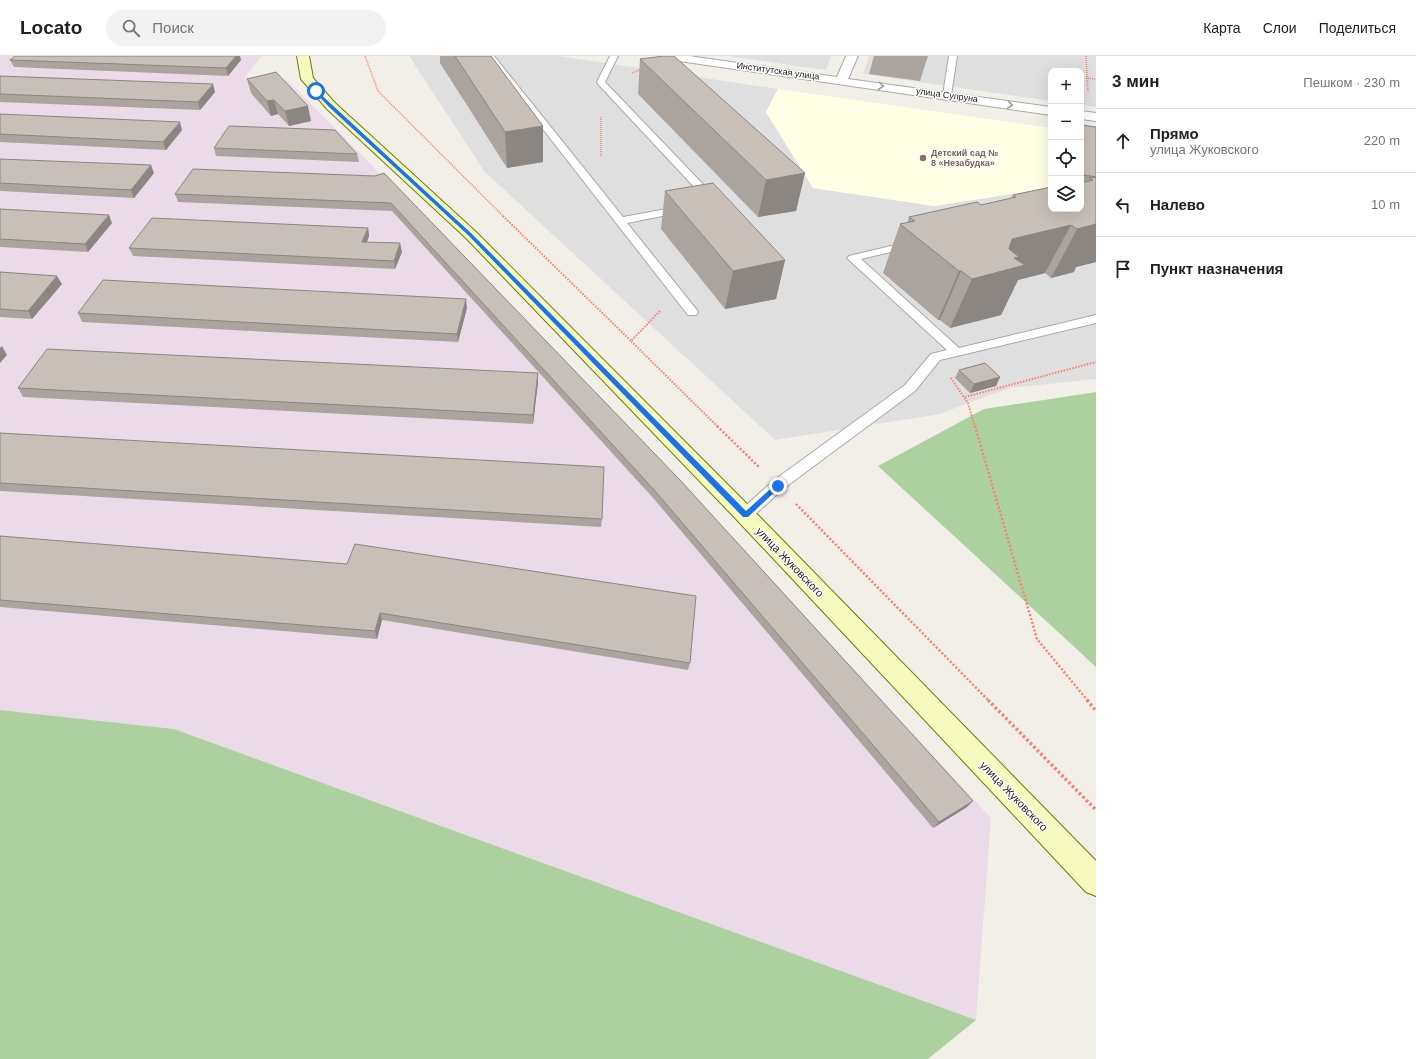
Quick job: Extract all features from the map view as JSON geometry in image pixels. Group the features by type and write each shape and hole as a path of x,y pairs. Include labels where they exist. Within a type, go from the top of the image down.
{"street":[{"name":"улица Жуковского","path":"302,56 307,79 330,106 471,235 745,515 1096,882"},
{"name":"Институтская улица","path":"665,56 687,57 842,80"},
{"path":"842,80 852,56"},
{"name":"улица Супруна","path":"842,80 1048,111"},
{"path":"1084,115 1096,117"}],"lane":[{"path":"490,56 692,312"},
{"path":"614,56 601,82 715,204 620,221"},
{"path":"947,95 954,56"},
{"path":"921,242 853,258 956,352"},
{"path":"745,515 778,486 910,388 936,357 1096,319"}],"path":[{"path":"365,56 378,91 484,198 778,486 1096,810"},
{"path":"1086,56 1087,90 1091,92"},
{"path":"601,197 601,82 643,69"},
{"path":"1086,78 1096,79"},
{"path":"631,341 678,294"},
{"path":"1096,362 965,397 1037,639 1096,711"}],"shaded area":[{"path":"0,56 262,56 245,77 287,80 708,511 991,818 976,1020 174,729 0,710"},
{"path":"409,56 559,56 778,89 766,112 813,188 934,206 1048,188 1048,212 1084,212 1084,133 1096,135 1096,379 1010,388 940,414 775,440 485,172"},
{"path":"727,56 831,56 826,70"},
{"path":"869,56 1096,56 1096,107 1084,105 1084,68 1048,68 1048,101 863,74"},
{"name":"Детский сад № 8 «Незабудка»","path":"778,89 1048,128 1048,188 934,206 813,188 766,112"}],"green space":[{"path":"1096,392 1096,667 878,466 984,409"},
{"path":"0,710 174,729 976,1020 928,1059 0,1059"}],"building":[{"path":"15,56 236,56 226,68 10,60"},
{"path":"455,56 491,56 543,126 505,132"},
{"path":"674,56 805,173 766,180 640,59"},
{"path":"276,72 308,106 285,111 274,100 267,101 247,79"},
{"path":"0,76 213,84 198,102 0,94"},
{"path":"0,114 180,122 163,142 0,134"},
{"path":"1084,125 1096,127 1096,177 1084,175"},
{"path":"229,126 335,130 357,154 214,148"},
{"path":"0,159 151,165 131,190 0,183"},
{"path":"193,169 375,176 384,173 680,480 973,801 939,822 655,491 391,203 175,194"},
{"path":"1096,177 1096,224 1077,229 1071,225 1012,239 1009,249 1019,257 1014,258 1025,265 972,279 959,271 900,224 915,221 909,217 977,202 981,205 1016,197 1013,195 1048,188 1048,212 1084,212 1084,182 1093,180 1089,178"},
{"path":"713,183 785,260 733,271 665,191"},
{"path":"0,209 109,215 85,244 0,239"},
{"path":"152,218 368,228 362,242 400,243 394,261 129,248"},
{"path":"0,272 57,276 28,311 0,309"},
{"path":"103,280 466,299 457,334 78,313"},
{"path":"47,349 538,373 533,415 18,388"},
{"path":"985,363 1000,377 974,384 959,370"},
{"path":"0,433 604,467 602,519 0,483"},
{"path":"0,536 347,564 355,544 696,596 690,663 380,613 375,631 0,600"}],"place":[{"name":"Детский сад № 8 «Незабудка»","path":"923,158"}],"route":[{"path":"316,91 330,106 471,235 745,515 778,486"}]}
